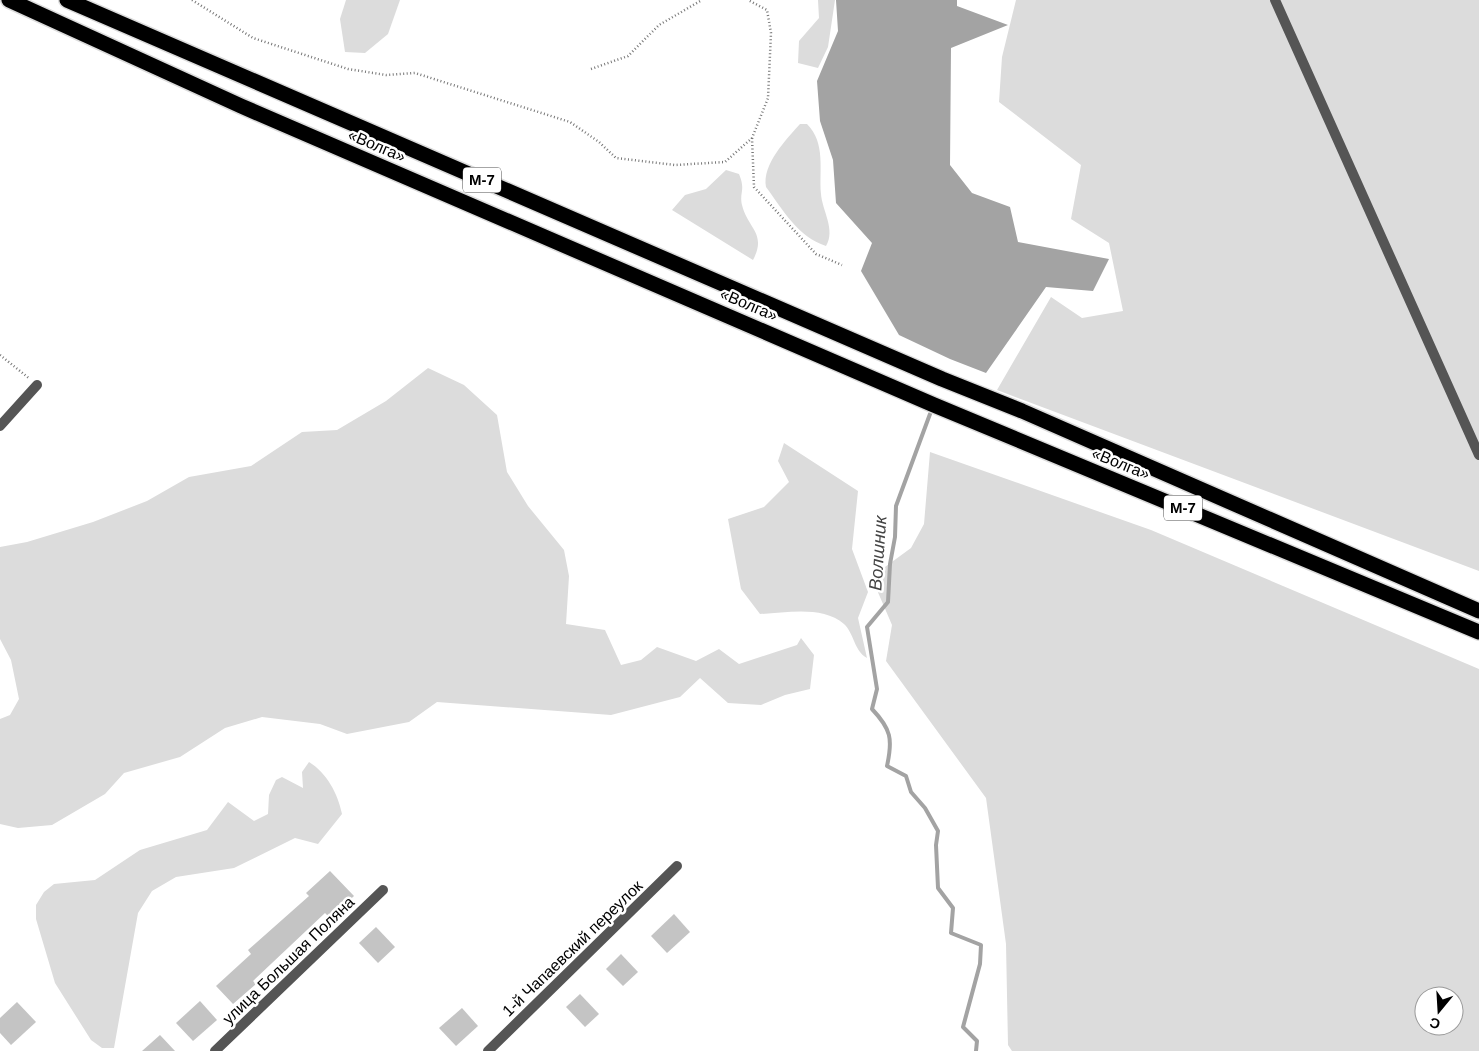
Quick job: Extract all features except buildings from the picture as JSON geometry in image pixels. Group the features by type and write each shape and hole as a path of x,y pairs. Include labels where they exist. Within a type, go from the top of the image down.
{"highway":[{"name":"«Волга»","path":"9,0 241,106 926,401 1479,632"},
{"name":"«Волга»","path":"67,0 942,379 1022,411 1479,611"}],"street":[{"path":"1275,0 1479,455"},
{"path":"0,426 37,384"},
{"name":"1-й Чапаевский переулок","path":"488,1051 677,866"},
{"name":"улица Большая Поляна","path":"215,1051 382,890"}],"path":[{"path":"192,0 253,38 348,69 386,76 415,73 570,122 599,142 616,158 675,165 725,162 752,138"},
{"path":"591,69 628,56 659,25 702,0"},
{"path":"748,0 766,10 771,33 768,98 752,138 754,187 816,254 842,265"},
{"path":"0,355 37,384"}],"shaded area":[{"path":"346,0 400,0 388,34 365,53 345,52 340,19"},
{"path":"818,0 835,0 828,47 818,68 798,63 799,41 819,18"},
{"path":"836,0 957,0 957,6 1008,25 951,48 950,165 972,193 1010,207 1018,242 1109,259 1093,291 1046,287 986,373 950,359 899,335 861,271 872,243 836,203 833,160 820,121 817,81 838,31"},
{"path":"1016,0 1479,0 1479,571 997,390 1051,297 1082,318 1123,311 1109,243 1071,219 1081,165 999,102 1002,57"},
{"path":"800,124 807,124 813,131 819,148 821,194 830,233 826,246 816,242 799,229 766,187 766,178 771,161"},
{"path":"726,170 739,174 741,180 742,205 755,231 758,243 753,260 672,210 685,195 706,189"},
{"path":"428,368 464,385 497,415 507,472 528,506 564,550 569,576 566,624 605,630 621,665 641,660 657,647 696,661 719,649 739,664 797,645 801,638 814,655 810,689 785,695 761,705 728,703 700,678 680,697 611,715 437,702 409,722 347,734 320,724 262,717 225,728 180,757 124,773 105,794 52,825 18,828 0,824 0,719 10,715 19,699 11,660 0,639 0,547 27,542 93,522 147,501 189,477 251,466 302,432 337,430 386,401"},
{"path":"784,443 858,491 852,549 868,592 858,618 867,658 859,651 844,624 835,618 825,614 804,611 760,614 741,589 728,519 764,507 789,482 778,461"},
{"path":"930,452 1151,530 1479,669 1479,1051 1012,1051 1008,1045 1006,944 986,798 886,661 892,625 877,590 885,567 911,548 924,524"},
{"path":"309,762 321,772 331,785 338,799 342,814 318,844 295,838 234,868 176,877 152,891 138,913 114,1048 102,1048 91,1040 55,983 36,919 36,905 44,892 54,884 95,880 140,850 207,830 228,802 254,821 268,814 269,795 276,780 282,777 303,788 302,772"}],"waterway":[{"name":"Волшник","path":"930,414 896,506 895,537 890,564 888,602 867,627 877,689 872,709 887,729 889,735 890,749 887,766 906,776 911,792 925,808 938,831 936,845 938,888 953,908 951,933 981,945 980,964 963,1027 977,1041 976,1051"}]}
